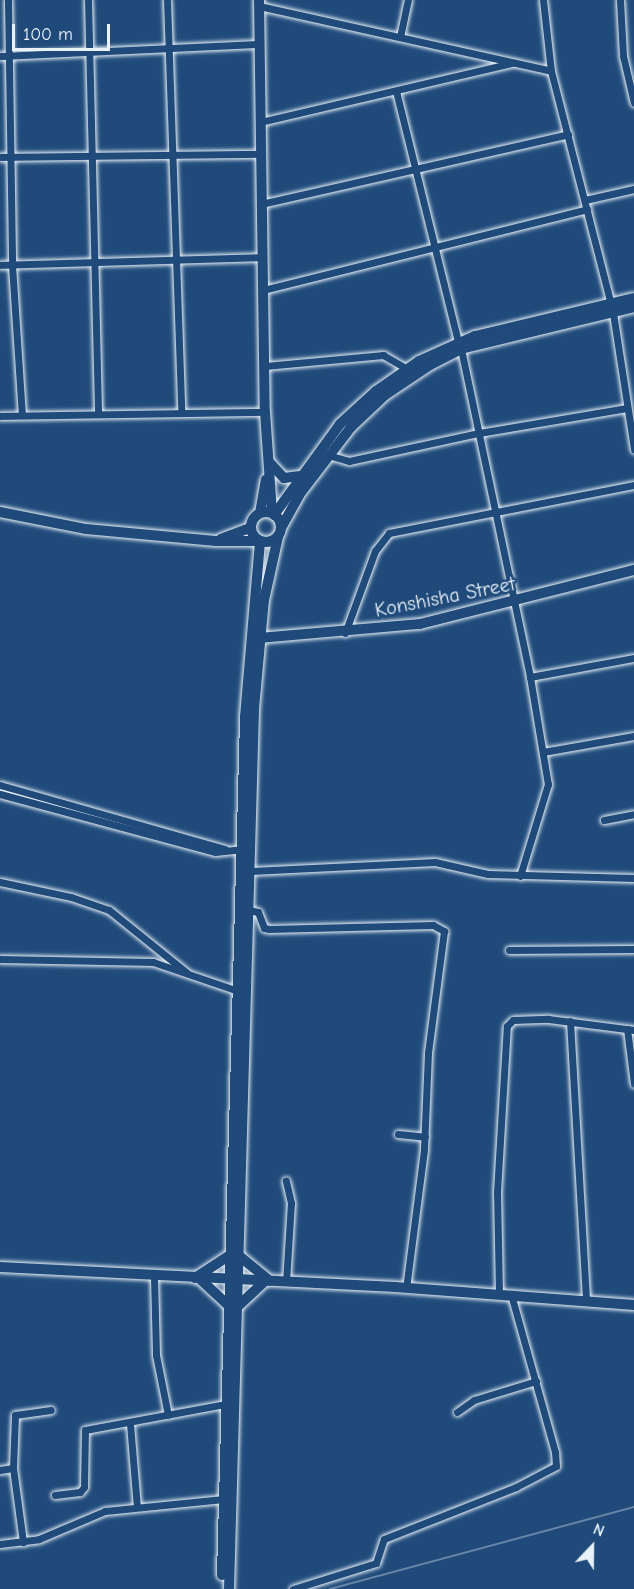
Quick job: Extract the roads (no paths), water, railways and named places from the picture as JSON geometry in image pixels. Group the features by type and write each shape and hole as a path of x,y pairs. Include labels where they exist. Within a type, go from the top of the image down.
{"main road":[{"path":"229,1589 232,1307 247,849 259,638 279,532 273,514 265,412 259,3"},
{"path":"273,514 300,476 355,409 407,369 460,345 612,308 634,298"},
{"path":"612,308 634,307"},
{"path":"0,512 86,529 215,541 270,542 279,532 328,455 385,395 460,345"},
{"path":"268,465 280,476 300,476"},
{"path":"215,541 250,528 260,513 268,465"},
{"path":"260,513 273,514"},
{"path":"242,992 251,871 247,849 247,680 259,541 250,528"},
{"name":"Konshisha Street","path":"259,638 345,633 420,624 512,603 634,570"},
{"path":"197,1279 234,1255"},
{"path":"234,1255 267,1281"},
{"path":"0,1267 154,1277 406,1288 634,1305"},
{"path":"197,1279 232,1307"},
{"path":"222,1589 225,1404 232,1307 267,1281"}],"street":[{"path":"9,0 12,265 22,415"},
{"path":"88,0 98,413"},
{"path":"167,0 178,260 181,411"},
{"path":"400,37 408,0"},
{"path":"543,0 551,71 612,308 634,450"},
{"path":"620,0 623,56 634,103"},
{"path":"259,3 551,71"},
{"path":"0,56 168,46 259,44"},
{"path":"260,122 513,62"},
{"path":"396,91 414,171 460,345 512,603 530,677 543,752 548,792 520,876"},
{"path":"261,204 414,171 568,134"},
{"path":"0,158 260,154"},
{"path":"585,200 634,189"},
{"path":"263,290 587,209"},
{"path":"0,266 263,257"},
{"path":"265,366 384,355 407,369"},
{"path":"328,455 349,460 479,433 627,408"},
{"path":"0,416 181,411 265,412"},
{"path":"345,633 384,538 400,530 634,485"},
{"path":"530,677 634,658"},
{"path":"543,752 634,736"},
{"path":"0,784 225,849 247,849"},
{"path":"0,794 215,852 225,849"},
{"path":"604,820 634,814"},
{"path":"251,871 435,862 474,872 520,876 634,878"},
{"path":"0,882 71,897 110,910 189,974"},
{"path":"249,910 258,912 264,928 269,929 433,925 443,928 428,1053 425,1137 406,1288"},
{"path":"509,950 634,949"},
{"path":"0,958 134,959 242,992"},
{"path":"293,1589 376,1563 384,1539 516,1487 555,1467 558,1461 536,1381 505,1294 496,1192 505,1030 513,1020 570,1021 631,1030 634,1084"},
{"path":"570,1021 586,1300"},
{"path":"398,1134 425,1137"},
{"path":"286,1181 291,1203 286,1282"},
{"path":"154,1277 156,1355 168,1415"},
{"path":"457,1412 474,1400 536,1381"},
{"path":"55,1495 80,1492 84,1487 85,1430 130,1424 225,1404"},
{"path":"23,1542 13,1468 15,1415 51,1410"},
{"path":"130,1424 137,1507"},
{"path":"0,1470 13,1468"},
{"path":"0,1544 23,1542 105,1511 223,1499"}],"waterway":[{"path":"330,1589 634,1507"}]}
